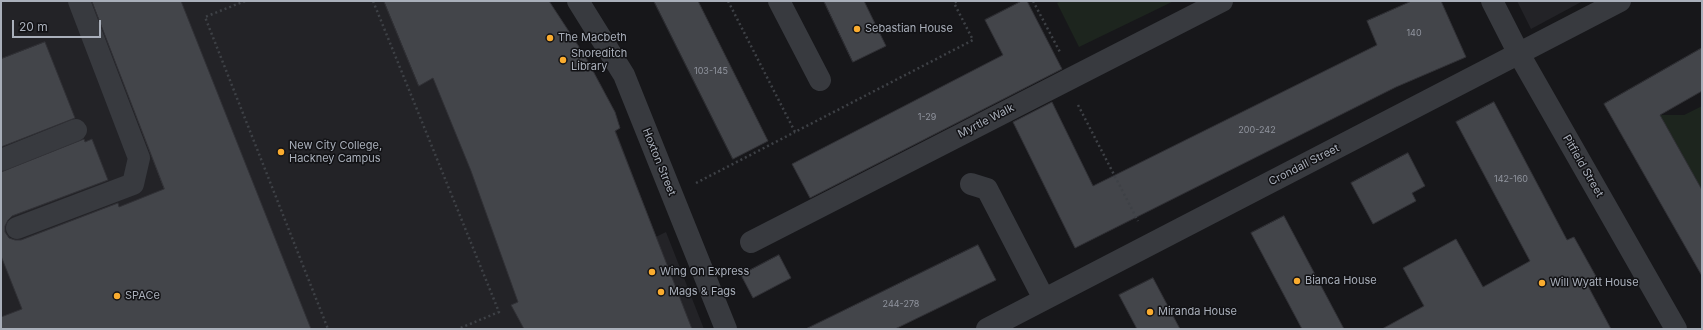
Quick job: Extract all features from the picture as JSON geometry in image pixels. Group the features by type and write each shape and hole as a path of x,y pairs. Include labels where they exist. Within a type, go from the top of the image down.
{"street":[{"path":"17,228 133,184 139,158 79,1"},
{"name":"Hoxton Street","path":"578,1 624,76 726,329"},
{"path":"780,1 820,80"},
{"name":"Myrtle Walk","path":"752,242 1222,1"},
{"name":"Pitfield Street","path":"1492,1 1519,54 1676,329"},
{"name":"Crondall Street","path":"987,329 1620,1"},
{"path":"1,160 76,130"},
{"path":"971,184 987,189 1044,299"}],"path":[{"path":"245,1 205,17 328,329"},
{"path":"373,1 500,312 458,329"},
{"path":"728,1 795,132"},
{"path":"672,195 973,40 954,3 957,1"},
{"path":"1033,1 1069,79 1150,244"}],"shaded area":[{"name":"New City College, Hackney Campus","path":"1,1 549,1 585,56 615,112 620,128 616,131 656,236 582,273 666,232 704,329 1,329"},
{"path":"1061,1 1174,1 1079,47 1057,3"},
{"path":"1517,1 1583,1 1531,29"},
{"path":"1702,106 1702,190 1660,115 1684,115"}],"building":[{"path":"92,1 181,1 311,329 1,329 1,317 22,309 1,256 1,172 84,139 85,142 92,139 108,180 12,216 5,226 5,232 9,238 15,240 21,240 118,203 119,207 164,189"},
{"path":"384,1 549,1 585,56 615,112 620,128 615,131 692,329 524,329 511,305 518,302 471,171 433,78 419,86"},
{"path":"654,1 698,1 768,141 733,159"},
{"name":"Sebastian House","path":"824,1 864,1 886,46 853,62"},
{"path":"1022,1 1027,1 1062,69 810,198 792,164 1003,55 985,20"},
{"path":"1412,1 1441,1 1466,57 1396,87 1075,248 1013,122 1052,102 1093,186 1377,45 1367,21"},
{"path":"45,42 75,118 1,147 1,59"},
{"path":"1702,48 1702,91 1660,115 1702,190 1702,276 1604,104"},
{"path":"1494,102 1567,240 1574,237 1598,280 1588,286 1611,329 1382,329 1424,306 1403,268 1456,239 1483,287 1530,261 1456,122"},
{"path":"1408,153 1425,186 1412,193 1416,201 1373,224 1351,183"},
{"name":"Bianca House","path":"1284,216 1344,329 1302,329 1251,233"},
{"path":"978,245 996,280 895,329 806,329"},
{"path":"779,255 791,278 753,298 741,275"},
{"name":"Miranda House","path":"1153,278 1180,329 1137,329 1119,295"}],"place":[{"name":"Sebastian House","path":"857,29"},
{"name":"The Macbeth","path":"550,38"},
{"name":"Shoreditch Library","path":"563,60"},
{"name":"New City College, Hackney Campus","path":"281,152"},
{"name":"Wing On Express","path":"652,272"},
{"name":"Bianca House","path":"1297,281"},
{"name":"Will Wyatt House","path":"1542,283"},
{"name":"Mags & Fags","path":"661,292"},
{"name":"SPACe","path":"117,296"},
{"name":"Miranda House","path":"1150,312"}]}
